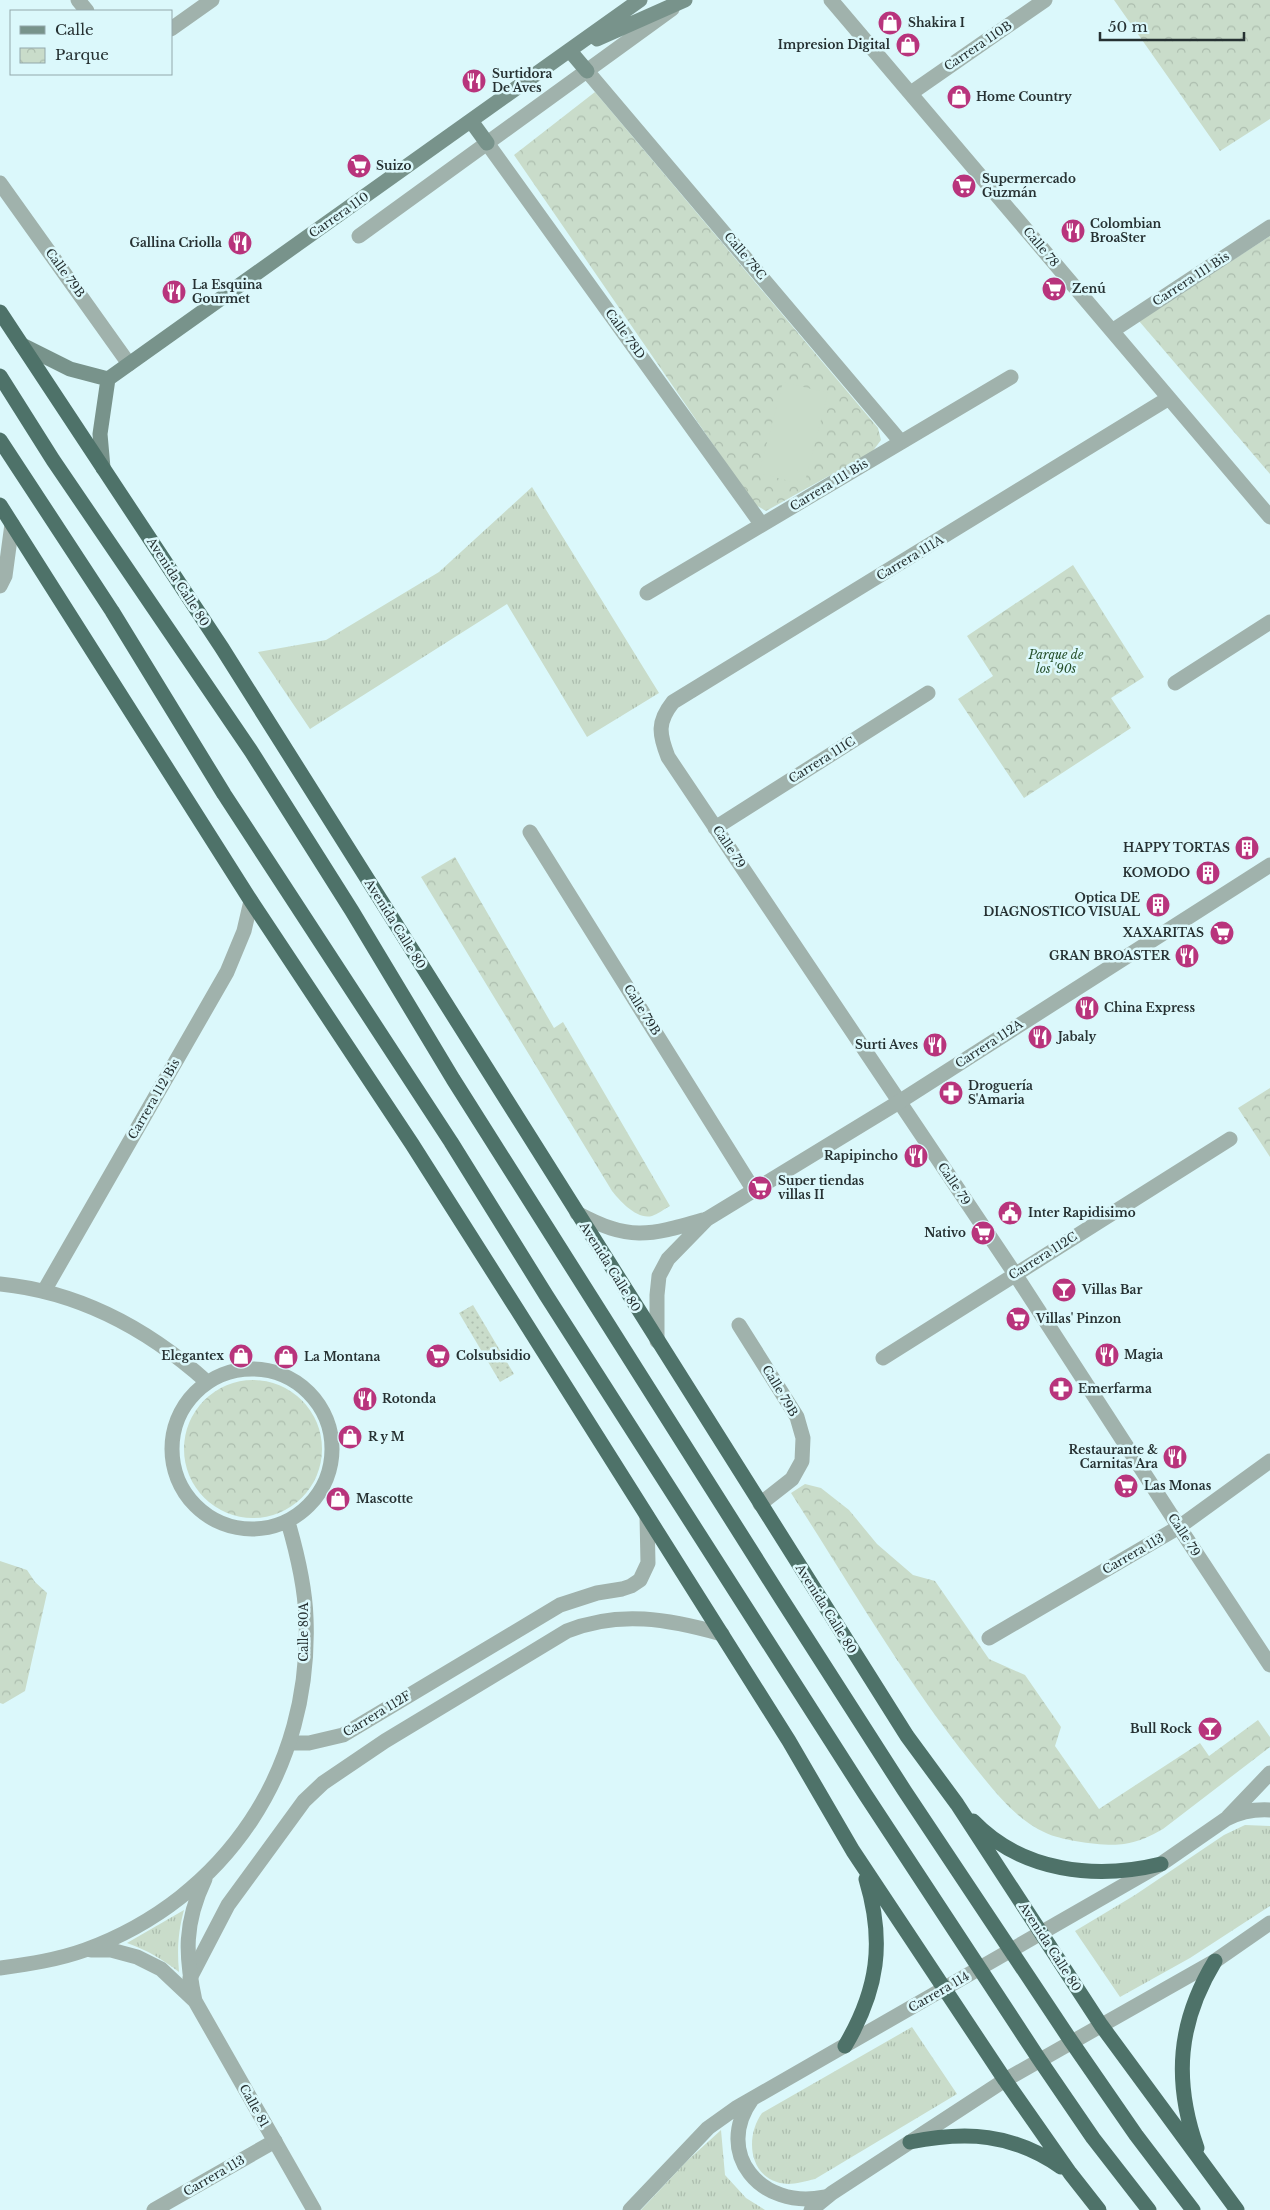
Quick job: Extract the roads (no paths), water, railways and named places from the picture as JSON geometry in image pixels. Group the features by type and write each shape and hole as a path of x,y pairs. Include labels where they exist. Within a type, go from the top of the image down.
{"highway":[{"name":"Avenida Calle 80","path":"0,312 228,657 907,1736 957,1804 1101,2025 1237,2210"},
{"path":"0,376 53,460 251,751 352,911 453,1078 781,1598 1071,2041 1136,2135 1194,2210"},
{"path":"0,440 112,611 240,818 451,1142 772,1651 1039,2059 1093,2138 1149,2210"},
{"path":"0,505 251,901 412,1144 789,1741 853,1851 1005,2080 1070,2173 1099,2210"},
{"path":"957,1804 979,1827 1006,1846 1035,1860 1060,1868 1085,1872 1111,1873 1161,1864"},
{"path":"845,2046 866,2004 877,1959 874,1903 865,1876 853,1851"},
{"path":"1214,2180 1199,2153 1188,2123 1182,2092 1182,2061 1190,2012 1204,1979 1215,1961"},
{"path":"910,2142 964,2135 991,2137 1020,2144 1046,2156 1070,2173"}],"main road":[{"name":"Carrera 110","path":"108,379 640,0"},
{"name":"Carrera 110","path":"570,51 682,1"},
{"path":"570,51 587,71"},
{"path":"471,121 487,143"},
{"path":"22,346 70,369 108,379 100,434 103,468"}],"street":[{"path":"78,0 86,10"},
{"path":"172,28 212,0"},
{"name":"Calle 78","path":"831,0 1270,517"},
{"name":"Carrera 110B","path":"911,93 1045,0"},
{"name":"Carrera 110","path":"360,236 682,1"},
{"name":"Calle 78C","path":"587,71 901,442"},
{"name":"Calle 78D","path":"487,143 762,525"},
{"name":"Calle 79B","path":"0,183 129,364"},
{"name":"Carrera 111 Bis","path":"1112,331 1270,226"},
{"name":"Carrera 111 Bis","path":"646,593 1011,377"},
{"name":"Carrera 111A","path":"660,727 664,713 673,702 1169,398"},
{"path":"0,586 5,576 9,557 12,524"},
{"path":"1174,683 1270,622"},
{"name":"Carrera 111C","path":"715,828 928,693"},
{"name":"Calle 79","path":"660,727 662,742 668,757 1015,1274 1178,1527 1268,1655"},
{"name":"Calle 79B","path":"530,832 753,1189"},
{"name":"Carrera 112A","path":"657,1340 659,1276 668,1259 707,1219 753,1189 899,1102 1270,865"},
{"name":"Carrera 112 Bis","path":"44,1291 227,972 244,931 251,901"},
{"name":"Carrera 112C","path":"882,1358 1230,1139"},
{"name":"Carrera 112A","path":"577,1213 599,1225 633,1234 652,1234 707,1219"},
{"path":"0,1284 44,1291 92,1306 138,1329 184,1362 207,1382"},
{"name":"Calle 79B","path":"739,1325 797,1417 803,1438 802,1461 792,1479 760,1504"},
{"path":"249,1369 271,1371 292,1379 310,1392 323,1410 332,1435 333,1461 325,1485 310,1507 288,1522 265,1529 241,1529 217,1522 197,1509 182,1489 173,1467 171,1443 177,1420 189,1399 207,1382 234,1371 249,1369"},
{"name":"Carrera 113","path":"990,1638 1178,1527 1270,1460"},
{"name":"Carrera 112F","path":"290,1743 308,1743 343,1735 548,1611 578,1598 632,1586 640,1580 648,1563 647,1516"},
{"name":"Calle 80A","path":"288,1522 303,1585 306,1617 304,1681 290,1743"},
{"path":"190,1978 228,1905 304,1801 323,1783 385,1742 566,1631 580,1626 618,1618 640,1618 673,1622 722,1634"},
{"path":"0,1968 41,1962 85,1950 130,1930 171,1904 208,1872 235,1844 257,1812 276,1778 290,1743"},
{"path":"1226,1819 1270,1773"},
{"name":"Carrera 114","path":"630,2210 708,2128 752,2098 1161,1864 1226,1819 1253,1810 1270,1810"},
{"name":"Calle 81","path":"195,2001 187,1953 189,1925 196,1898 208,1872"},
{"path":"811,2210 832,2194 1005,2080 1039,2059 1215,1961 1270,1923"},
{"name":"Calle 81","path":"85,1950 111,1950 137,1957 161,1969 195,2001 314,2210"},
{"path":"752,2098 743,2111 738,2126 736,2142 739,2158 746,2172 756,2185 784,2200 801,2202 832,2194"},
{"name":"Carrera 113","path":"154,2210 275,2141"}],"place":[{"name":"Shakira I","path":"890,23"},
{"name":"Impresion Digital","path":"908,45"},
{"name":"Surtidora De Aves","path":"474,81"},
{"name":"Home Country","path":"959,97"},
{"name":"Suizo","path":"359,166"},
{"name":"Supermercado Guzmán","path":"964,186"},
{"name":"Colombian BroaSter","path":"1073,231"},
{"name":"Gallina Criolla","path":"240,243"},
{"name":"Zenú","path":"1054,289"},
{"name":"La Esquina Gourmet","path":"174,292"},
{"name":"HAPPY TORTAS","path":"1247,848"},
{"name":"KOMODO","path":"1208,873"},
{"name":"Optica DE DIAGNOSTICO VISUAL","path":"1158,905"},
{"name":"XAXARITAS","path":"1222,933"},
{"name":"GRAN BROASTER","path":"1187,956"},
{"name":"China Express","path":"1087,1008"},
{"name":"Jabaly","path":"1040,1037"},
{"name":"Surti Aves","path":"935,1045"},
{"name":"Droguería S'Amaria","path":"951,1093"},
{"name":"Rapipincho","path":"916,1156"},
{"name":"Super tiendas villas II","path":"760,1188"},
{"name":"Inter Rapidisimo","path":"1010,1213"},
{"name":"Nativo","path":"983,1233"},
{"name":"Villas Bar","path":"1064,1290"},
{"name":"Villas' Pinzon","path":"1018,1319"},
{"name":"Magia","path":"1107,1355"},
{"name":"Elegantex","path":"241,1356"},
{"name":"Colsubsidio","path":"438,1356"},
{"name":"La Montana","path":"286,1357"},
{"name":"Emerfarma","path":"1061,1389"},
{"name":"Rotonda","path":"365,1399"},
{"name":"R y M","path":"350,1437"},
{"name":"Restaurante & Carnitas Ara","path":"1175,1457"},
{"name":"Las Monas","path":"1126,1486"},
{"name":"Mascotte","path":"338,1499"},
{"name":"Bull Rock","path":"1210,1729"}],"park label":[{"name":"Parque de los '90s","path":"1056,662"}]}
